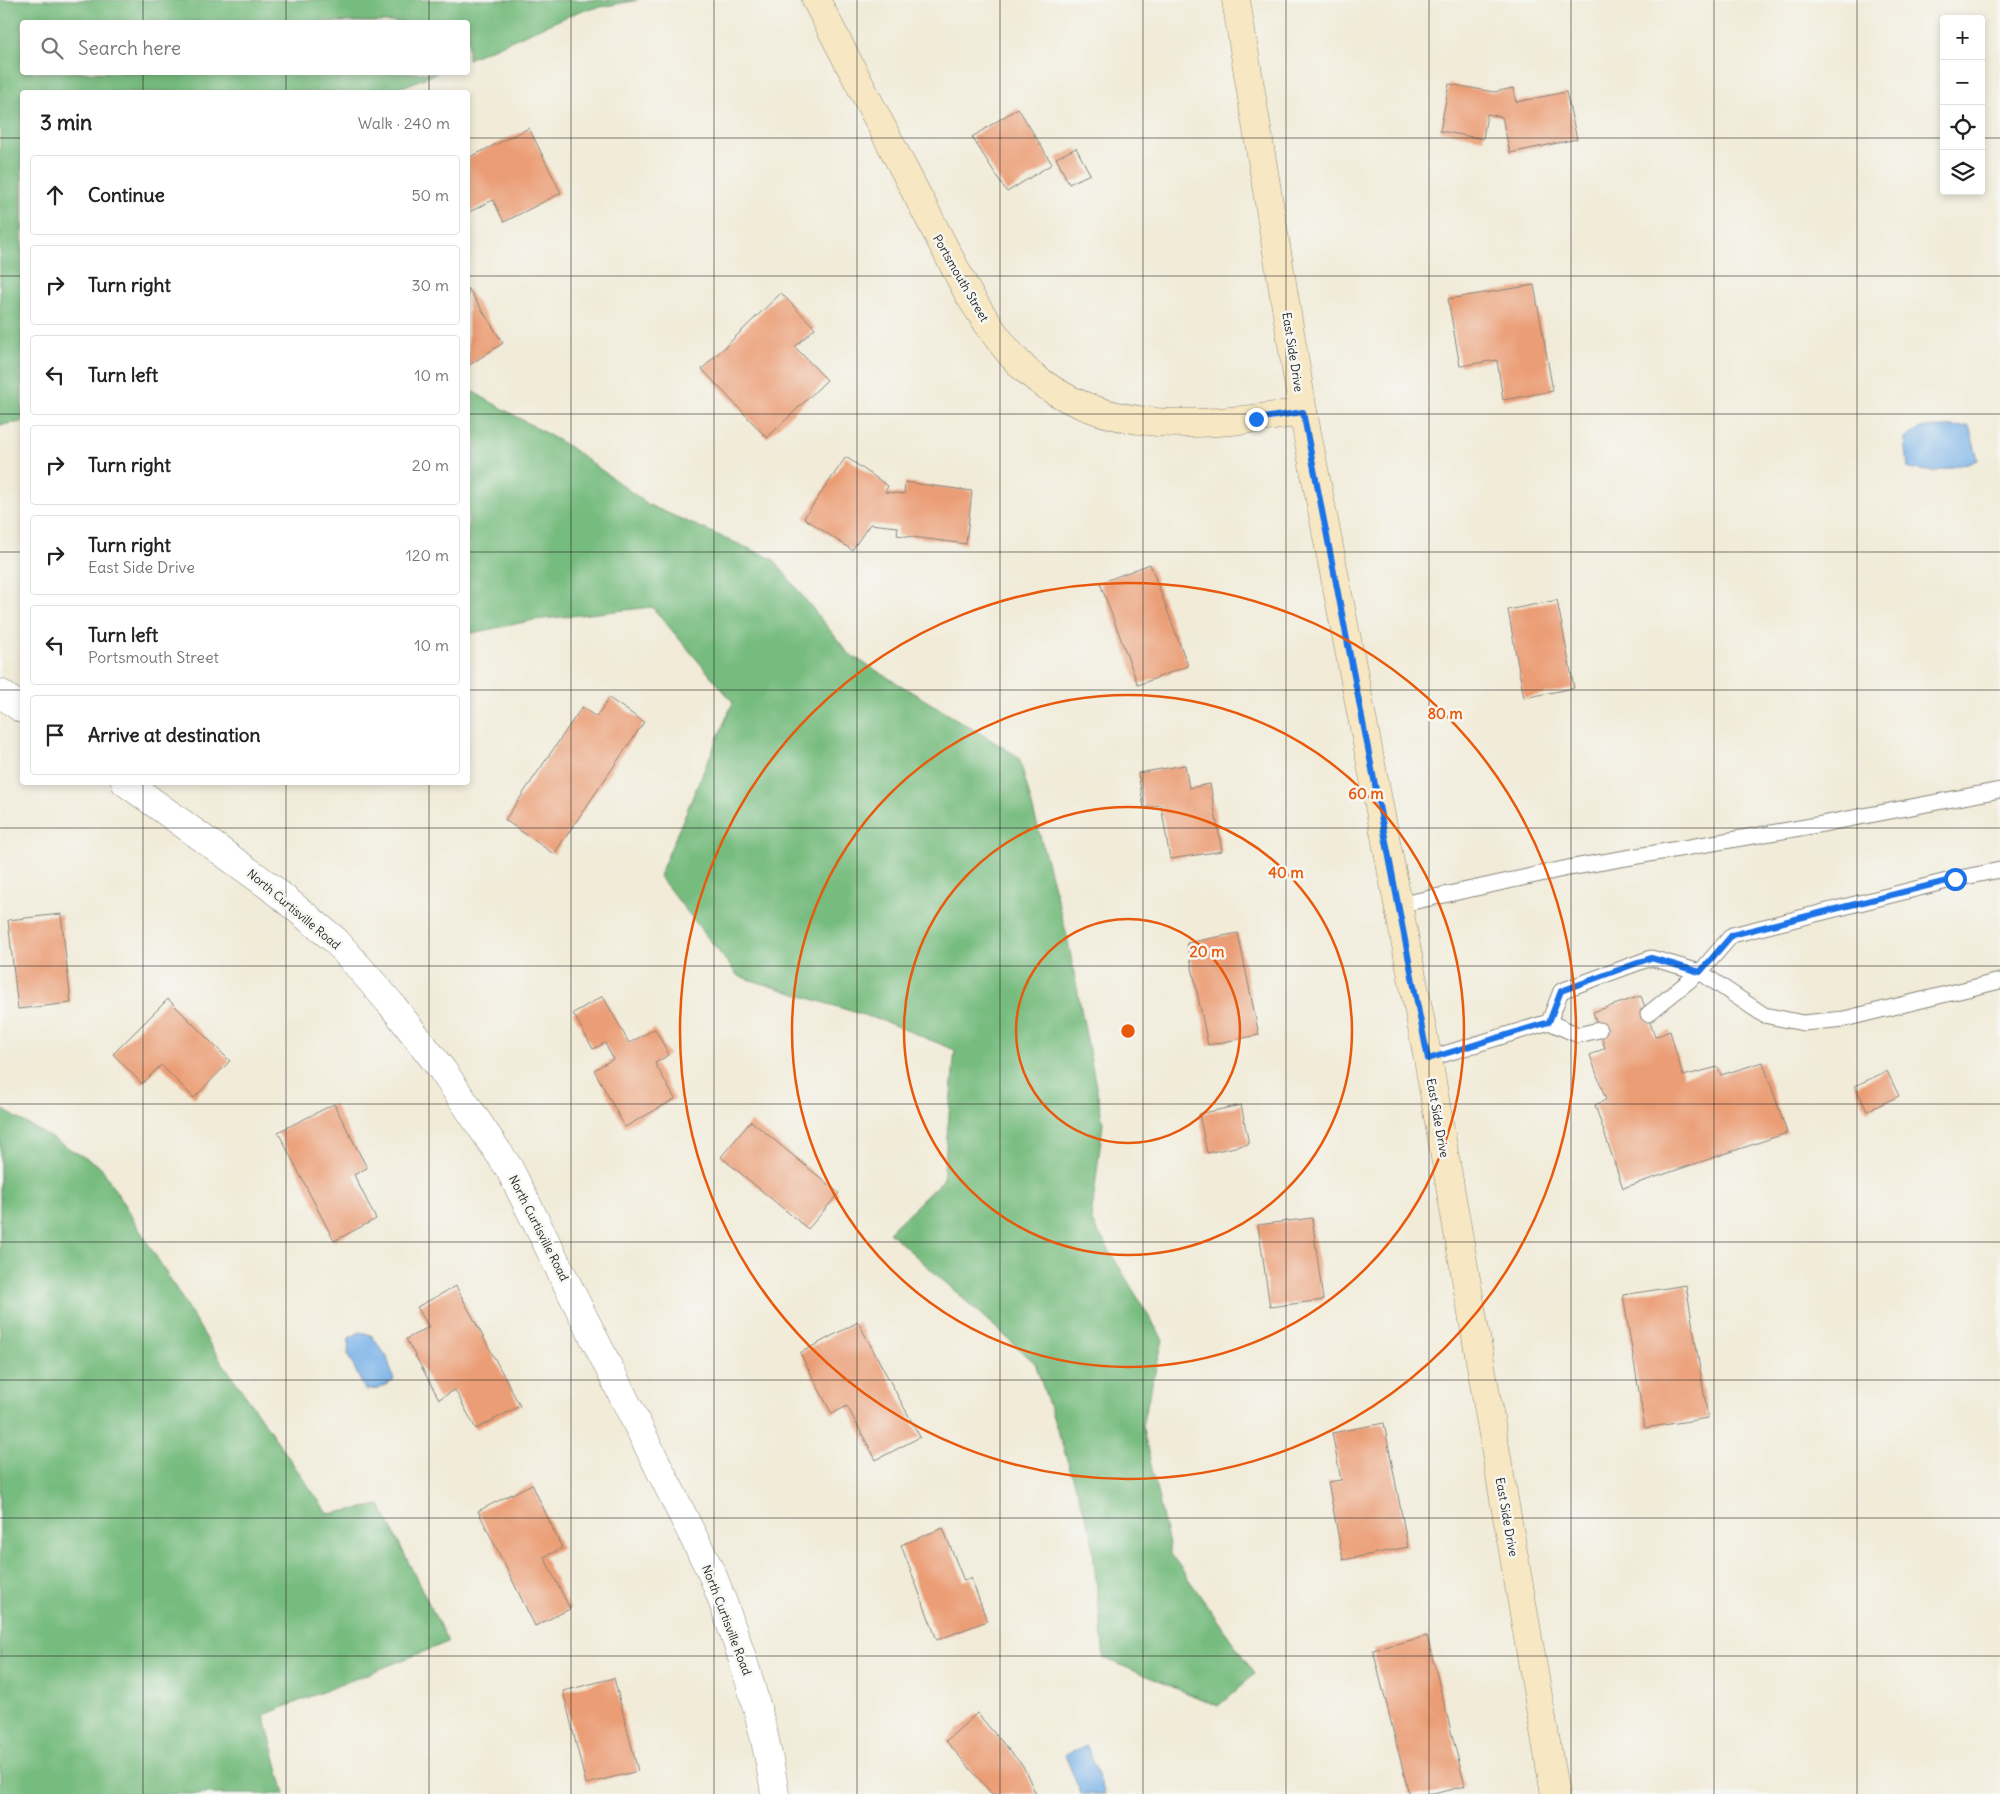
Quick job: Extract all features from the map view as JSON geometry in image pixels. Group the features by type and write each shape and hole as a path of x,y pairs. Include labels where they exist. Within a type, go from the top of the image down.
{"main road":[{"name":"Portsmouth Street","path":"816,0 968,295 996,335 1026,370 1064,398 1104,414 1147,422 1197,423 1256,419 1303,412"},
{"name":"East Side Drive","path":"1236,0 1303,412 1428,1059 1555,1794"}],"street":[{"path":"0,693 20,708"},
{"name":"North Curtisville Road","path":"129,785 269,886 334,940 392,1004 443,1071 509,1168 713,1576 752,1688 770,1758 775,1794"}],"lane":[{"path":"1398,905 1568,868 1817,826 2000,790"},
{"path":"1648,1014 1700,972 1732,935 1955,879 2000,870"},
{"path":"1549,1022 1561,991 1651,958 1700,972 1764,1015 1803,1023 1844,1020 2000,981"},
{"path":"1428,1059 1549,1022 1578,1035 1598,1030"}],"green space":[{"path":"0,0 638,0 580,11 470,58 470,20 20,20 20,75 432,75 395,90 20,90 20,422 0,425"},
{"path":"470,390 570,447 649,505 773,559 849,654 1019,757 1067,936 1103,1123 1091,1220 1163,1340 1142,1425 1171,1554 1255,1674 1218,1706 1104,1658 1091,1532 1035,1363 889,1232 943,1180 955,1050 886,1022 738,976 659,876 733,702 652,607 534,620 470,634"},
{"path":"0,1108 101,1167 213,1349 328,1514 380,1505 448,1642 264,1715 285,1794 0,1794"}],"water":[{"path":"1969,426 1978,460 1934,472 1908,468 1905,439 1921,428"},
{"path":"360,1332 371,1335 387,1357 394,1380 378,1389 365,1390 348,1355 349,1338"},
{"path":"1087,1746 1105,1794 1081,1794 1065,1755"}],"building":[{"path":"1449,84 1494,92 1513,88 1516,102 1566,92 1577,139 1510,153 1502,117 1487,114 1483,139 1440,131"},
{"path":"1018,108 1052,164 1007,192 972,137"},
{"path":"529,128 561,193 504,222 493,200 470,212 470,157"},
{"path":"1076,148 1090,174 1069,184 1056,158"},
{"path":"1534,285 1553,391 1503,400 1497,360 1460,366 1448,299"},
{"path":"470,291 503,343 470,365"},
{"path":"781,293 815,328 795,347 827,380 767,438 702,369"},
{"path":"846,457 888,486 885,492 904,494 905,482 972,491 966,544 897,535 898,527 870,524 852,550 804,518"},
{"path":"1150,564 1188,666 1138,685 1100,583"},
{"path":"1557,600 1574,688 1524,698 1508,610"},
{"path":"609,698 644,722 554,854 505,820 582,707 596,717"},
{"path":"1185,765 1189,788 1210,784 1222,851 1170,859 1161,805 1144,808 1138,773"},
{"path":"61,914 71,1003 18,1009 8,920"},
{"path":"1238,933 1259,1035 1208,1045 1187,943"},
{"path":"603,996 629,1043 655,1029 669,1055 655,1063 675,1099 625,1127 594,1070 613,1059 605,1043 593,1049 573,1013"},
{"path":"1641,996 1655,1037 1670,1031 1683,1076 1718,1067 1721,1075 1763,1062 1787,1133 1623,1188 1595,1105 1606,1100 1590,1055 1605,1048 1593,1012"},
{"path":"168,999 230,1061 194,1098 161,1065 142,1084 113,1054"},
{"path":"1887,1071 1899,1096 1867,1111 1855,1086"},
{"path":"334,1104 367,1168 354,1175 376,1219 334,1241 278,1132"},
{"path":"1241,1105 1249,1144 1207,1153 1199,1114"},
{"path":"751,1121 839,1193 808,1229 721,1157"},
{"path":"1312,1218 1323,1300 1270,1307 1258,1225"},
{"path":"1686,1285 1708,1418 1645,1428 1623,1295"},
{"path":"456,1286 520,1406 476,1429 455,1390 439,1399 406,1339 429,1327 417,1307"},
{"path":"858,1322 920,1437 876,1460 847,1406 832,1414 800,1353"},
{"path":"1384,1423 1408,1547 1343,1560 1328,1482 1341,1480 1332,1433"},
{"path":"532,1484 562,1548 544,1557 570,1609 535,1626 478,1511"},
{"path":"943,1528 964,1581 971,1578 987,1621 937,1640 901,1545"},
{"path":"1427,1636 1465,1786 1433,1794 1409,1794 1373,1650"},
{"path":"614,1678 638,1771 586,1784 563,1691"},
{"path":"977,1713 1023,1766 1036,1794 992,1794 946,1741"}],"route":[{"path":"1256,419 1303,412 1428,1059 1549,1022 1561,991 1651,958 1700,972 1732,935 1955,879"}]}
